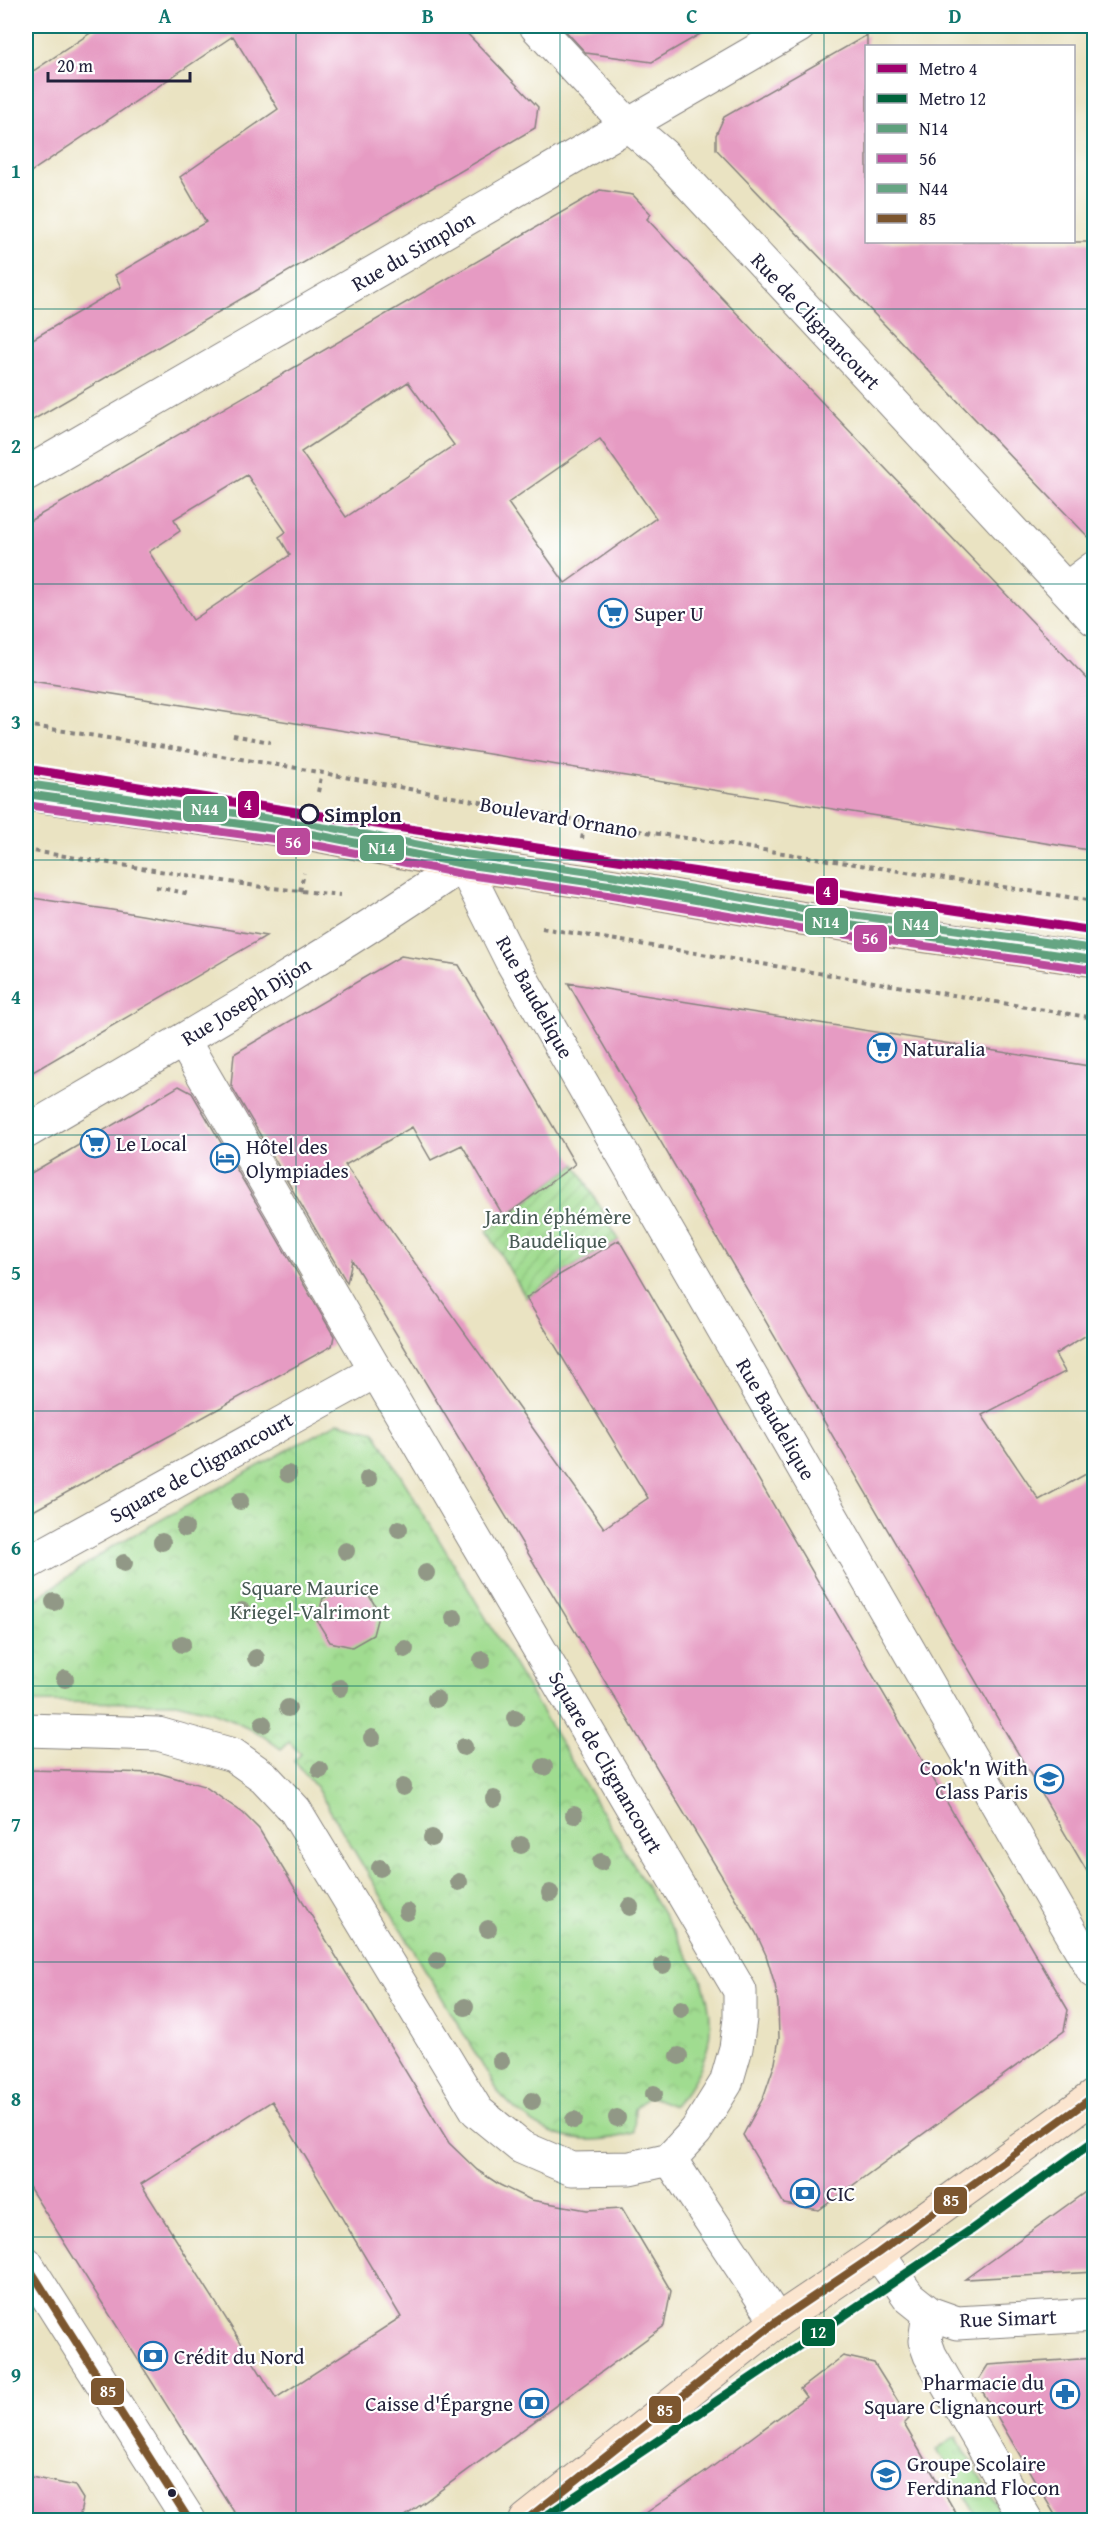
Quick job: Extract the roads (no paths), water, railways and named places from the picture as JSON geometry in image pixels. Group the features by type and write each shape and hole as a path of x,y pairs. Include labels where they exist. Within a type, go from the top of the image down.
{"main road":[{"path":"26,794 312,834 463,864 609,885 800,918 1095,960"},
{"path":"526,2520 777,2321 878,2253 1095,2096"}],"street":[{"name":"Rue de Clignancourt","path":"536,26 590,81 628,125 670,163 1095,619"},
{"name":"Rue du Simplon","path":"26,474 799,26"},
{"path":"1066,589 1095,568"},
{"name":"Rue Joseph Dijon","path":"26,1132 183,1040 407,903 463,864"},
{"name":"Rue Baudelique","path":"463,864 511,960 1095,1972"},
{"name":"Square de Clignancourt","path":"183,1040 740,1991 740,2019 736,2048 726,2083 696,2131 670,2159"},
{"name":"Square de Clignancourt","path":"26,1564 376,1371"},
{"path":"26,1730 158,1734 233,1755 264,1777 295,1810 477,2111 521,2147 572,2169 630,2168 670,2159 777,2321"},
{"name":"Rue Simart","path":"878,2253 909,2297 929,2313 957,2323 1095,2315"},
{"path":"26,2263 189,2520"},
{"path":"929,2313 925,2341 930,2355 1026,2520"}],"metro line":[{"name":"4","path":"26,769 309,814 1094,931"},
{"name":"12","path":"540,2520 971,2230 1094,2141"}],"place":[{"name":"Super U","path":"613,613"},
{"name":"Simplon","path":"309,814"},
{"name":"Naturalia","path":"882,1048"},
{"name":"Le Local","path":"95,1143"},
{"name":"Hôtel des Olympiades","path":"225,1158"},
{"name":"Cook'n With Class Paris","path":"1049,1779"},
{"name":"CIC","path":"805,2193"},
{"name":"Crédit du Nord","path":"153,2356"},
{"name":"Pharmacie du Square Clignancourt","path":"1065,2394"},
{"name":"Caisse d'Épargne","path":"534,2403"},
{"name":"Groupe Scolaire Ferdinand Flocon","path":"886,2475"}],"park label":[{"name":"Jardin éphémère Baudelique","path":"558,1228"},
{"name":"Square Maurice Kriegel-Valrimont","path":"310,1599"}]}
